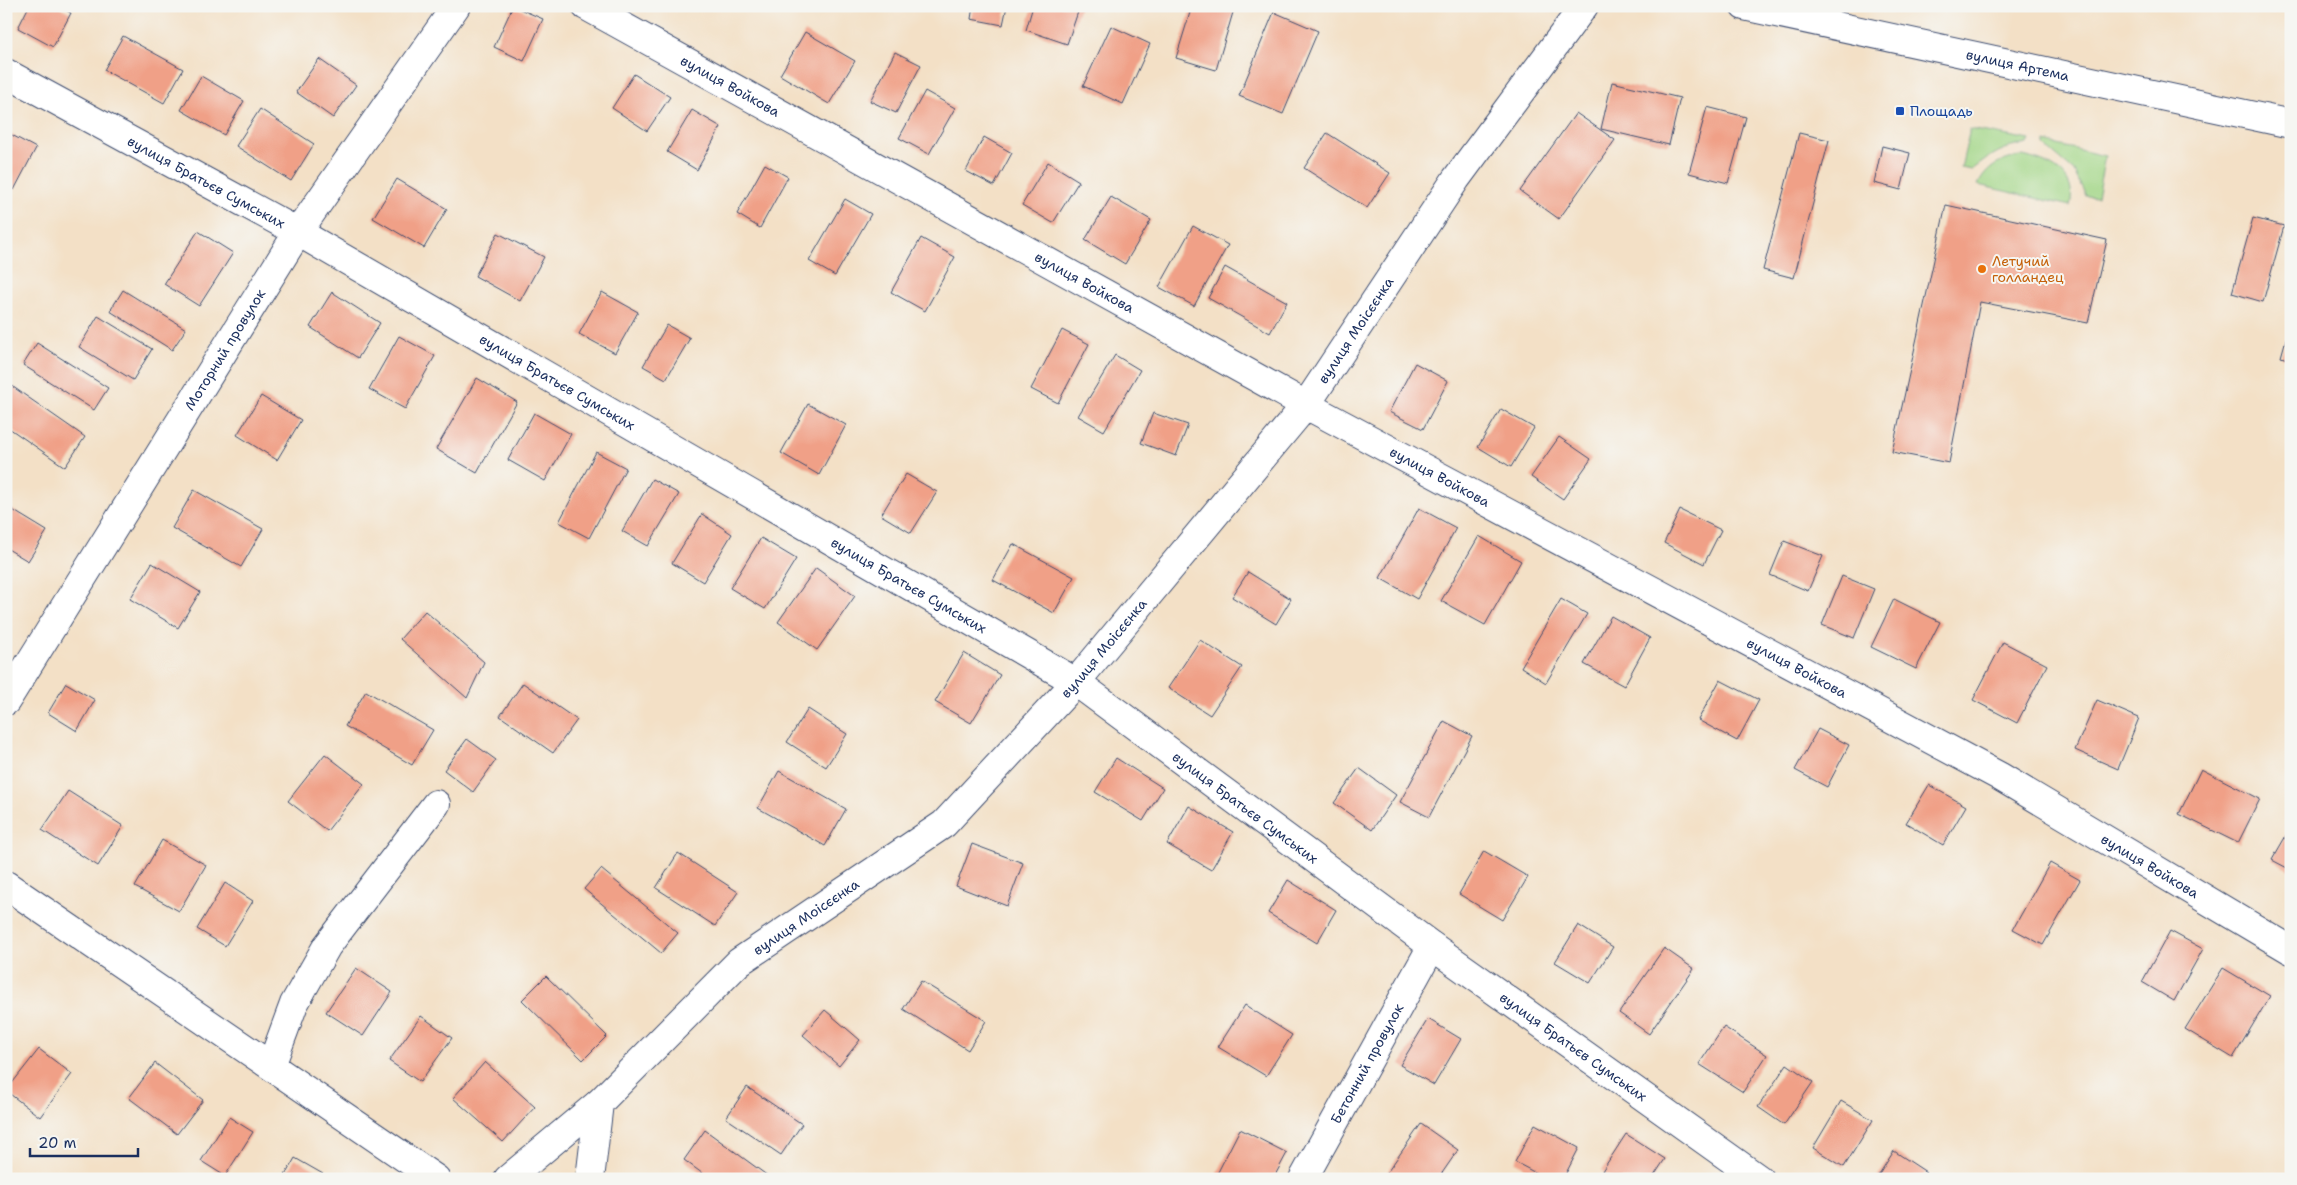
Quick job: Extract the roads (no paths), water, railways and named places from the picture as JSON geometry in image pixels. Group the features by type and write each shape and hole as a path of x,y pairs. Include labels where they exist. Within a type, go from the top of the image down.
{"street":[{"name":"Моторний провулок","path":"6,701 298,232 456,6"},
{"name":"вулиця Войкова","path":"586,6 1306,405 1999,776 2291,950"},
{"name":"вулиця Моісєєнка","path":"508,1179 599,1103 738,962 944,824 1076,682 1306,405 1456,179 1584,6"},
{"name":"вулиця Артема","path":"1744,6 2291,124"},
{"name":"вулиця Братьєв Сумських","path":"6,73 298,232 1076,682 1432,946 1759,1179"},
{"path":"271,1066 294,1004 327,946 436,804"},
{"path":"6,884 436,1179"},
{"name":"Бетонний провулок","path":"1303,1179 1432,946"},
{"path":"590,1179 599,1103"}],"place":[{"name":"Площадь","path":"1900,111"},
{"name":"Летучий голландец","path":"1982,269"}]}
